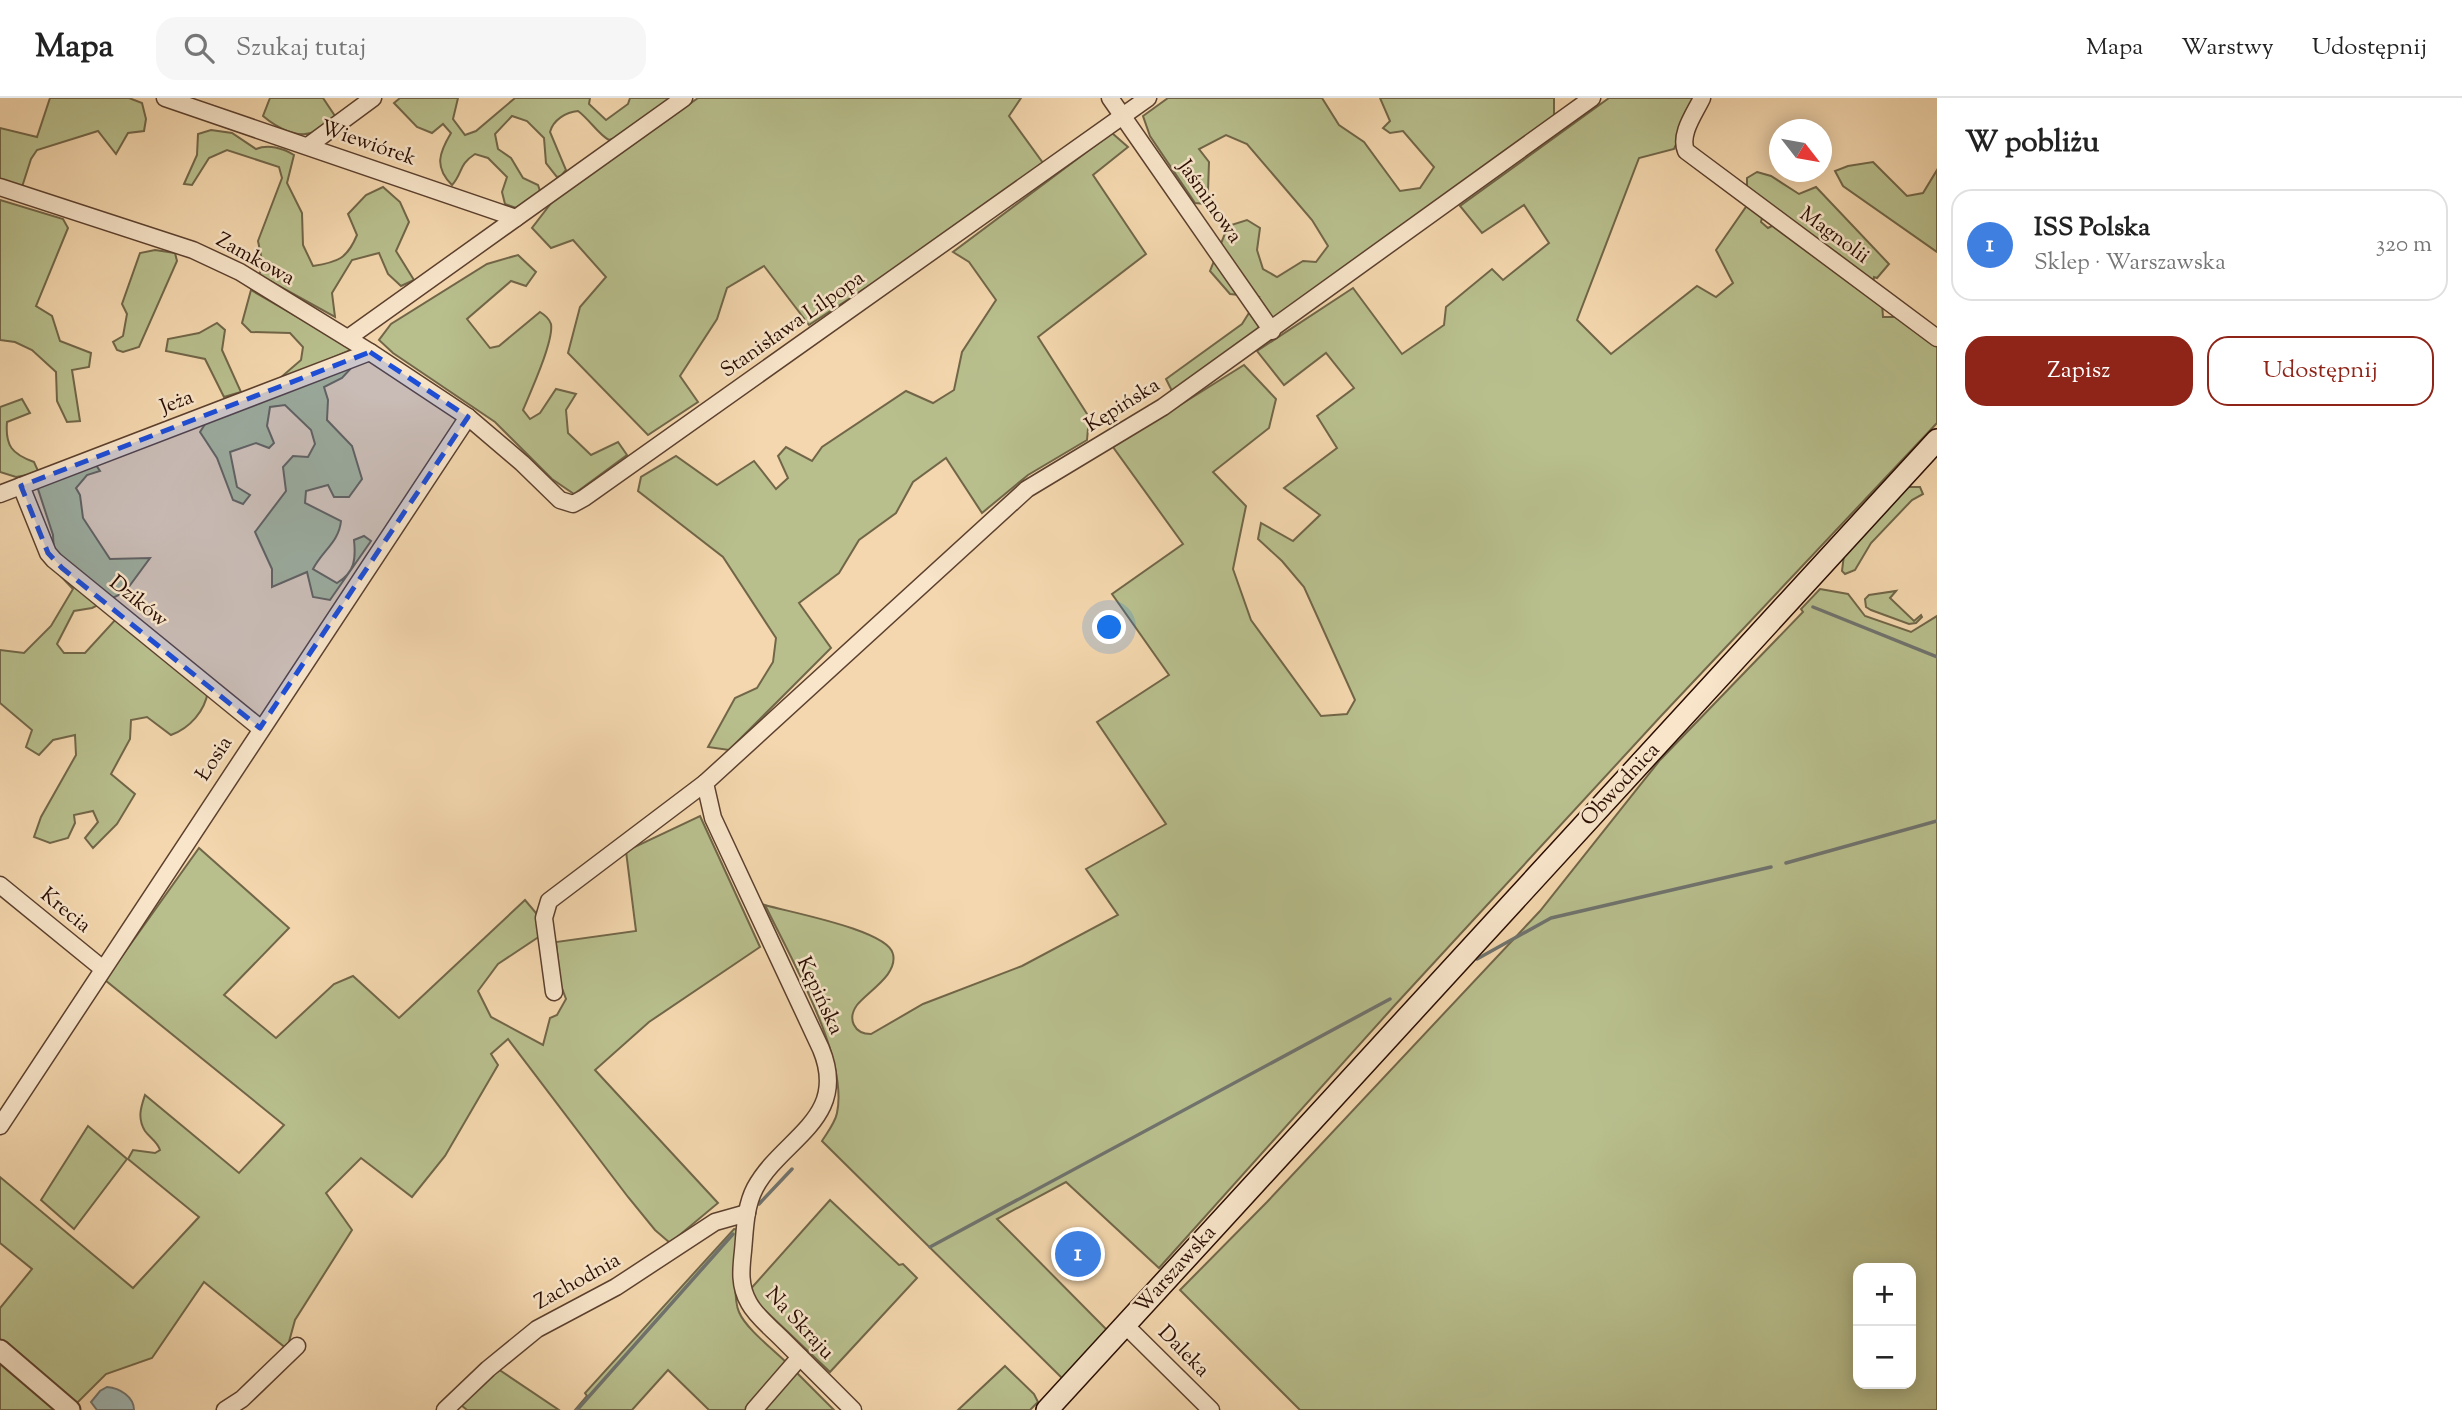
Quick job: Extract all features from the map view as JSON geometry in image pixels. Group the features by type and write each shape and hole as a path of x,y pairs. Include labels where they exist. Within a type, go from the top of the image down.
{"main road":[{"name":"Obwodnica","path":"1304,1129 1937,440"},
{"name":"Warszawska","path":"1047,1410 1304,1129"}],"street":[{"name":"Wiewiórek","path":"165,98 516,218"},
{"path":"309,146 373,98"},
{"path":"348,338 684,98"},
{"name":"Jaśminowa","path":"1110,98 1272,331"},
{"name":"Stanisława Lilpopa","path":"468,417 560,500 573,504 1148,98"},
{"name":"Kępińska","path":"554,992 544,918 549,901 705,783 1003,508 1027,489 1163,407 1592,98"},
{"name":"Magnolii","path":"1702,98 1686,131 1683,144 1686,151 1937,338"},
{"name":"Zamkowa","path":"0,187 193,250 240,272 348,338 468,417"},
{"name":"Jeża","path":"0,494 370,352"},
{"name":"Łosia","path":"0,1126 260,728 468,417"},
{"name":"Dzików","path":"21,486 48,553 54,560 260,728"},
{"name":"Kępińska","path":"705,783 713,818 821,1049 828,1074 826,1099 818,1115 758,1183 747,1213"},
{"name":"Krecia","path":"0,885 103,969"},
{"name":"Na Skraju","path":"747,1213 741,1276 743,1291 752,1308 853,1410"},
{"name":"Zachodnia","path":"445,1410 537,1329 616,1287 715,1222 747,1213"},
{"name":"Daleka","path":"1125,1325 1211,1410"},
{"path":"225,1410 247,1404 297,1346"},
{"path":"0,1350 70,1410"},
{"path":"754,1410 800,1357"}],"highlighted area":[{"path":"370,352 468,417 260,728 62,568 48,553 21,486"}],"green space":[{"path":"50,98 129,98 142,103 146,119 144,131 128,133 116,154 98,131 37,150 31,159 22,187 0,179 0,128 37,137"},
{"path":"270,98 323,98 335,116 317,131 296,133 275,125 263,116"},
{"path":"400,98 458,98 453,119 465,135 476,131 515,98 590,98 589,104 606,120 628,104 630,98 676,98 619,137 609,140 578,111 561,117 550,132 566,170 557,177 546,163 544,138 527,121 512,116 495,134 498,149 511,158 523,178 538,185 541,194 516,208 505,204 502,192 507,177 488,158 475,154 463,165 452,185 443,172 440,160 451,133 443,124 432,133 417,127 394,103"},
{"path":"698,98 1021,98 1009,116 1043,163 890,272 809,325 764,266 727,288 717,319 680,376 698,402 648,435 568,353 580,307 606,277 573,240 551,248 532,228 552,202"},
{"path":"1168,98 1322,98 1339,125 1364,142 1400,191 1420,188 1434,167 1403,131 1390,133 1383,128 1390,121 1380,98 1554,98 1554,118 1172,391 1166,379 1242,324 1259,297 1230,294 1210,271 1228,226 1247,220 1260,228 1257,250 1263,269 1277,277 1303,261 1316,262 1328,246 1312,220 1247,144 1226,135 1199,149 1209,162 1208,192 1205,204 1195,203 1150,136 1143,116"},
{"path":"1609,98 1697,98 1674,149 1639,158 1577,320 1611,354 1697,286 1716,297 1733,283 1716,250 1748,204 1763,215 1761,222 1768,228 1776,224 1882,303 1883,317 1897,317 1937,344 1937,423 1661,716 1395,1005 1159,1268 1066,1182 997,1219 1107,1330 1063,1379 822,1141 837,1113 838,1090 834,1064 814,1007 765,905 856,930 887,945 893,954 891,969 857,1005 853,1015 856,1029 871,1034 923,1004 1022,966 1118,915 1086,869 1166,824 1097,722 1169,675 1112,594 1183,544 1113,447 1244,365 1276,399 1269,428 1213,472 1246,506 1233,569 1251,620 1321,716 1347,714 1355,700 1304,587 1282,561 1258,539 1261,523 1293,541 1320,515 1284,488 1337,448 1317,416 1354,388 1326,353 1284,385 1257,351 1353,288 1402,354 1444,325 1446,307 1492,269 1503,280 1549,243 1524,205 1482,233 1460,206"},
{"path":"211,130 232,133 256,149 275,148 294,155 287,183 302,213 303,245 313,266 335,261 345,254 357,235 348,214 366,195 383,187 400,202 409,222 396,251 414,280 401,286 388,274 379,253 352,260 332,293 335,317 259,275 263,265 258,241 282,178 279,167 227,150 209,158 192,185 184,184 197,155 198,134"},
{"path":"1112,133 1128,147 1093,175 1146,254 1038,337 1089,417 1087,440 1028,475 982,513 946,458 913,482 896,513 859,540 839,573 799,603 831,648 729,750 708,747 735,698 757,688 773,662 776,638 723,557 638,491 641,477 676,456 717,485 754,461 776,489 788,478 778,456 786,447 812,461 822,447 906,391 933,403 954,390 962,352 996,300 969,262 953,252"},
{"path":"1873,162 1907,196 1923,193 1937,170 1937,252 1843,186 1835,171"},
{"path":"1757,172 1769,175 1769,182 1780,182 1799,194 1816,187 1889,264 1877,278 1874,277 1873,284 1747,192 1747,178"},
{"path":"0,200 63,219 68,228 36,306 52,316 60,341 91,353 89,367 72,370 80,421 67,422 57,401 56,372 32,350 15,342 0,340"},
{"path":"155,250 175,253 177,261 139,347 123,352 117,350 113,342 123,336 127,314 122,304 140,253"},
{"path":"518,255 536,272 526,286 511,281 467,319 490,348 499,346 540,312 549,320 549,342 523,410 530,419 540,413 556,389 576,394 566,410 568,433 591,455 618,442 627,455 574,494 552,479 495,422 393,353 379,340 391,324 487,264"},
{"path":"251,290 353,349 267,386 301,360 303,347 290,333 251,332 242,323"},
{"path":"217,323 225,330 222,350 241,392 224,397 205,359 166,351 168,339 199,333"},
{"path":"353,366 342,378 324,387 328,400 327,420 352,446 362,479 349,497 334,497 328,485 306,491 305,503 341,521 334,541 313,569 337,583 349,573 330,600 313,597 307,572 272,587 272,569 255,532 286,491 283,467 293,456 308,457 315,444 311,430 285,405 270,407 267,426 274,443 269,448 256,443 230,452 237,487 250,495 243,504 233,500 217,458 200,432 207,421"},
{"path":"22,399 30,413 7,422 7,437 15,452 34,462 39,473 16,477 0,472 0,407"},
{"path":"96,465 100,471 87,475 76,488 80,495 83,518 110,559 150,558 125,592 92,608 74,611 57,644 64,653 85,653 116,619 208,691 196,718 171,735 147,717 131,720 130,739 111,774 135,794 117,824 93,848 85,838 98,822 93,811 74,815 75,823 68,838 50,843 34,837 41,817 76,755 75,735 53,740 39,755 26,747 32,730 0,703 0,650 24,653 51,626 73,589 55,570 53,535 37,486"},
{"path":"1907,487 1920,487 1923,494 1912,500 1871,543 1855,570 1845,574 1842,571 1844,555"},
{"path":"364,536 371,541 351,570 355,553 354,540"},
{"path":"1820,589 1848,594 1865,616 1911,632 1937,616 1937,1410 1300,1410 1180,1290 1267,1202 1540,911 1660,760 1803,612 1801,609"},
{"path":"1896,591 1890,598 1914,621 1921,615 1916,623 1909,624 1866,607 1865,599 1869,595"},
{"path":"700,816 760,947 649,1022 595,1070 718,1203 670,1243 655,1230 628,1197 508,1039 491,1054 498,1065 445,1156 412,1197 361,1158 326,1193 352,1230 295,1320 287,1349 204,1282 152,1358 106,1374 74,1406 0,1342 0,1308 32,1269 0,1243 0,1177 133,1288 199,1217 128,1159 133,1150 155,1153 160,1150 141,1122 145,1095 239,1173 284,1125 105,980 199,848 289,928 224,995 276,1038 334,984 353,976 399,1018 525,900 536,913 540,936 498,964 478,991 491,1017 543,1045 550,1018 557,1015 566,999 560,983 556,942 636,931 626,851"},
{"path":"88,1126 127,1159 74,1229 41,1200"},
{"path":"830,1200 899,1265 903,1264 917,1278 830,1372 747,1293"},
{"path":"734,1229 739,1230 735,1284 739,1312 754,1332 788,1364 749,1410 709,1410 668,1370 632,1410 575,1410 587,1396 585,1393"},
{"path":"0,1362 56,1410 0,1410"},
{"path":"1005,1366 1034,1394 1038,1402 1030,1410 958,1410"},
{"path":"498,1369 559,1410 467,1410 461,1405"},
{"path":"796,1372 834,1410 761,1410"}],"water":[{"path":"107,1387 125,1394 132,1401 134,1410 97,1410 91,1402"}],"waterway":[{"path":"1813,607 1937,657"},
{"path":"1786,863 1937,821"},
{"path":"1477,959 1551,918 1771,867"},
{"path":"930,1247 1390,999"},
{"path":"759,1204 792,1169"},
{"path":"577,1410 733,1234"}],"place":[{"name":"ISS Polska","path":"1078,1254"}]}
